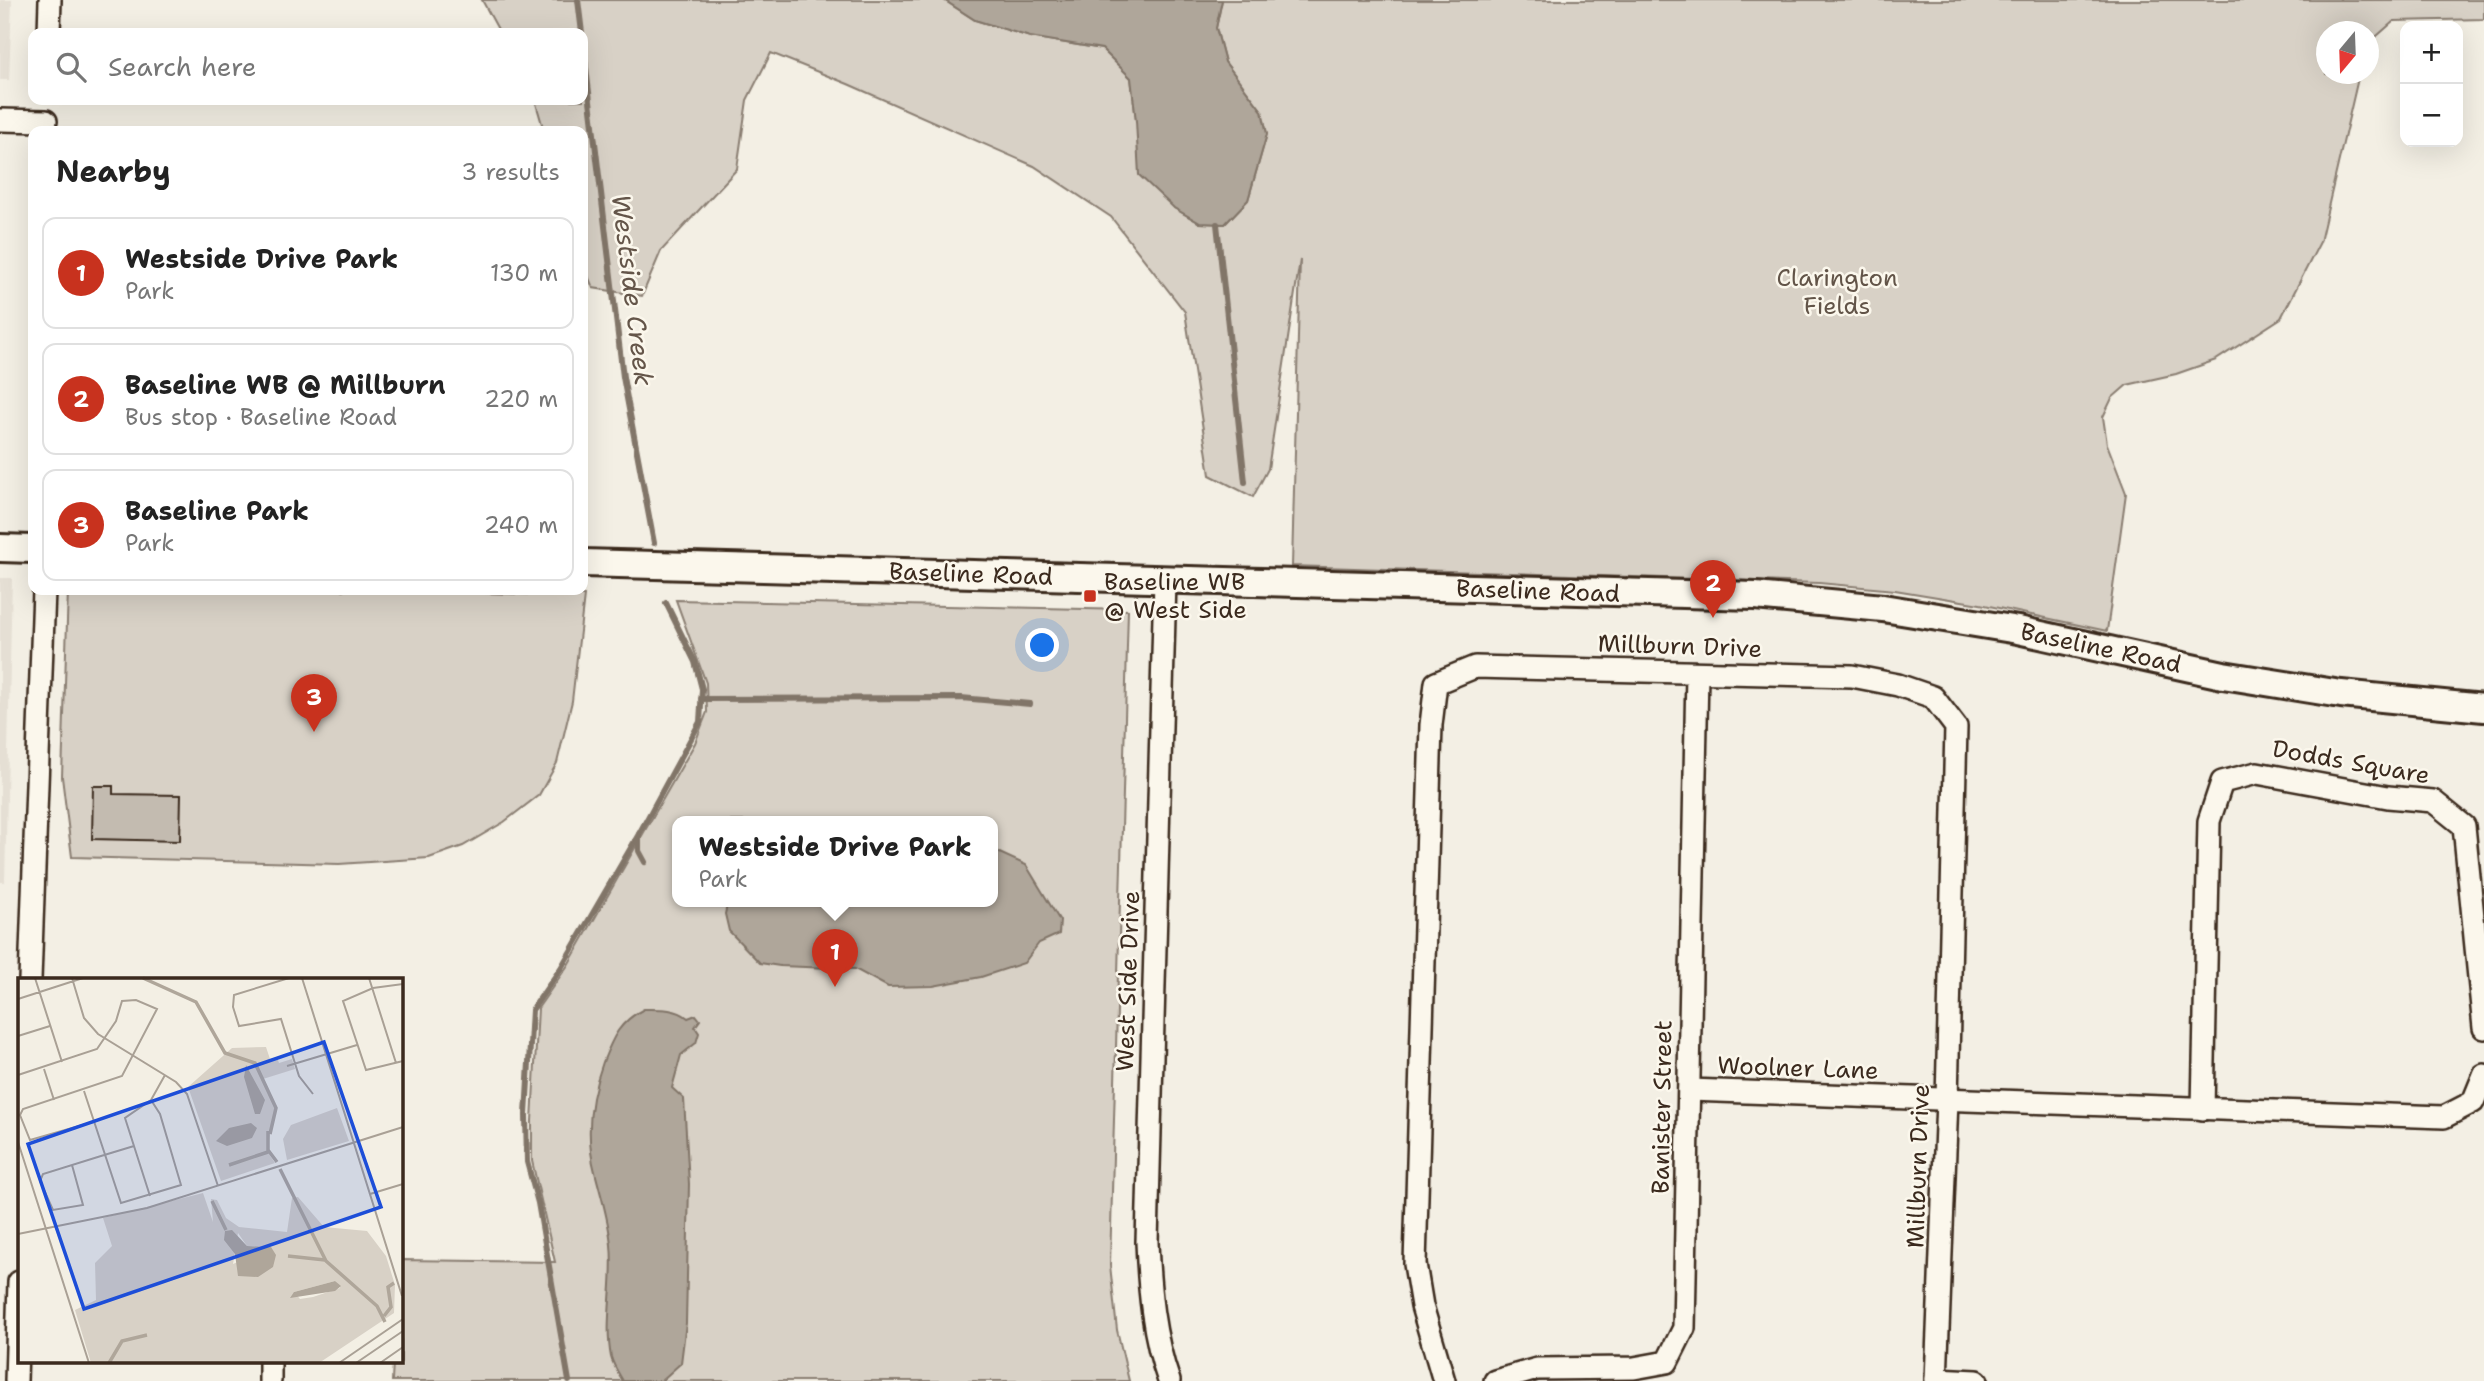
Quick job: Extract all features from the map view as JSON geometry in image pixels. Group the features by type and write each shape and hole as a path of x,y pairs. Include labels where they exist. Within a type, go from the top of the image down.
{"street":[{"path":"48,28 50,0"},
{"path":"0,120 46,126 47,105"},
{"path":"0,548 28,549"},
{"name":"Baseline Road","path":"588,563 1755,596 1883,608 2018,630 2223,675 2341,694 2484,708"},
{"name":"West Side Drive","path":"1165,580 1146,1242 1152,1309 1159,1348 1169,1381"},
{"path":"30,978 44,595"},
{"name":"Millburn Drive","path":"1444,1381 1422,1306 1415,1264 1431,725 1436,682 1475,667 1852,676 1898,685 1933,697 1956,727 1947,1100 1936,1380"},
{"name":"Banister Street","path":"1494,1381 1537,1369 1634,1368 1667,1362 1684,1328 1698,673"},
{"name":"Dodds Square","path":"2203,1109 2209,821 2222,782 2257,773 2388,797 2433,801 2464,826 2484,1028"},
{"path":"1947,1100 2444,1117 2473,1102 2484,1075"},
{"name":"Woolner Lane","path":"1689,1090 1947,1100"},
{"path":"0,1285 18,1285"},
{"path":"16,1381 18,1317"},
{"path":"1936,1380 1977,1381"}],"shaded area":[{"path":"0,0 12,0 9,80 0,80"},
{"path":"944,0 1222,0 1216,28 1225,62 1262,111 1267,134 1248,200 1225,224 1200,223 1174,208 1139,175 1131,78 1102,49 1030,37 975,20"},
{"path":"0,578 12,578 5,882 0,882"},
{"path":"998,852 1026,865 1060,921 1059,934 1039,943 1024,963 981,977 933,986 888,987 855,969 760,963 729,931 725,914 727,907 998,907"},
{"path":"644,1009 673,1011 688,1018 696,1015 700,1020 695,1027 699,1033 696,1043 681,1055 672,1088 684,1099 689,1184 686,1323 681,1363 661,1381 623,1381 612,1360 609,1343 611,1245 592,1158 590,1117 599,1076 610,1045 628,1019"}],"green space":[{"name":"Clarington Fields","path":"482,0 944,0 975,20 1030,37 1102,49 1131,78 1136,121 1174,208 1200,223 1225,224 1248,200 1267,134 1262,111 1225,62 1216,28 1222,0 2484,0 2484,19 2394,21 2379,34 2379,21 2316,21 2316,84 2357,84 2320,242 2281,318 2216,360 2176,374 2127,385 2112,398 2103,417 2107,444 2126,493 2107,631 1980,604 1895,590 1819,583 1292,566 1300,260 1268,469 1253,497 1210,475 1185,312 1111,217 1034,166 771,53 747,100 737,169 661,251 642,296 593,288 588,276 588,126 543,126 536,105 588,105 588,28 497,28"},
{"path":"68,595 584,596 572,701 557,763 539,795 504,822 463,846 429,858 339,864 72,857 62,777"},
{"path":"676,600 1128,610 1110,1265 1117,1330 1129,1381 392,1381 393,1364 402,1364 402,1260 555,1262 532,1161 538,1008 568,965 695,743 707,712 706,683"}],"building":[{"path":"93,786 113,786 113,794 181,795 180,841 92,839"}],"waterway":[{"name":"Westside Creek","path":"578,0 581,28"},
{"name":"Westside Creek","path":"588,84 623,377 654,543"},
{"path":"1217,224 1245,482"},
{"path":"645,862 639,851 639,834 700,722 702,689 695,662 666,603"},
{"path":"701,699 961,698 1030,704"},
{"path":"569,1381 538,1203 527,1162 526,1115 532,1010 561,968 639,834"}],"place":[{"name":"Baseline WB @ West Side","path":"1090,596"},
{"name":"Baseline WB @ Millburn","path":"1713,618"},
{"name":"Baseline Park","path":"314,732"},
{"name":"Westside Drive Park","path":"835,987"}]}
